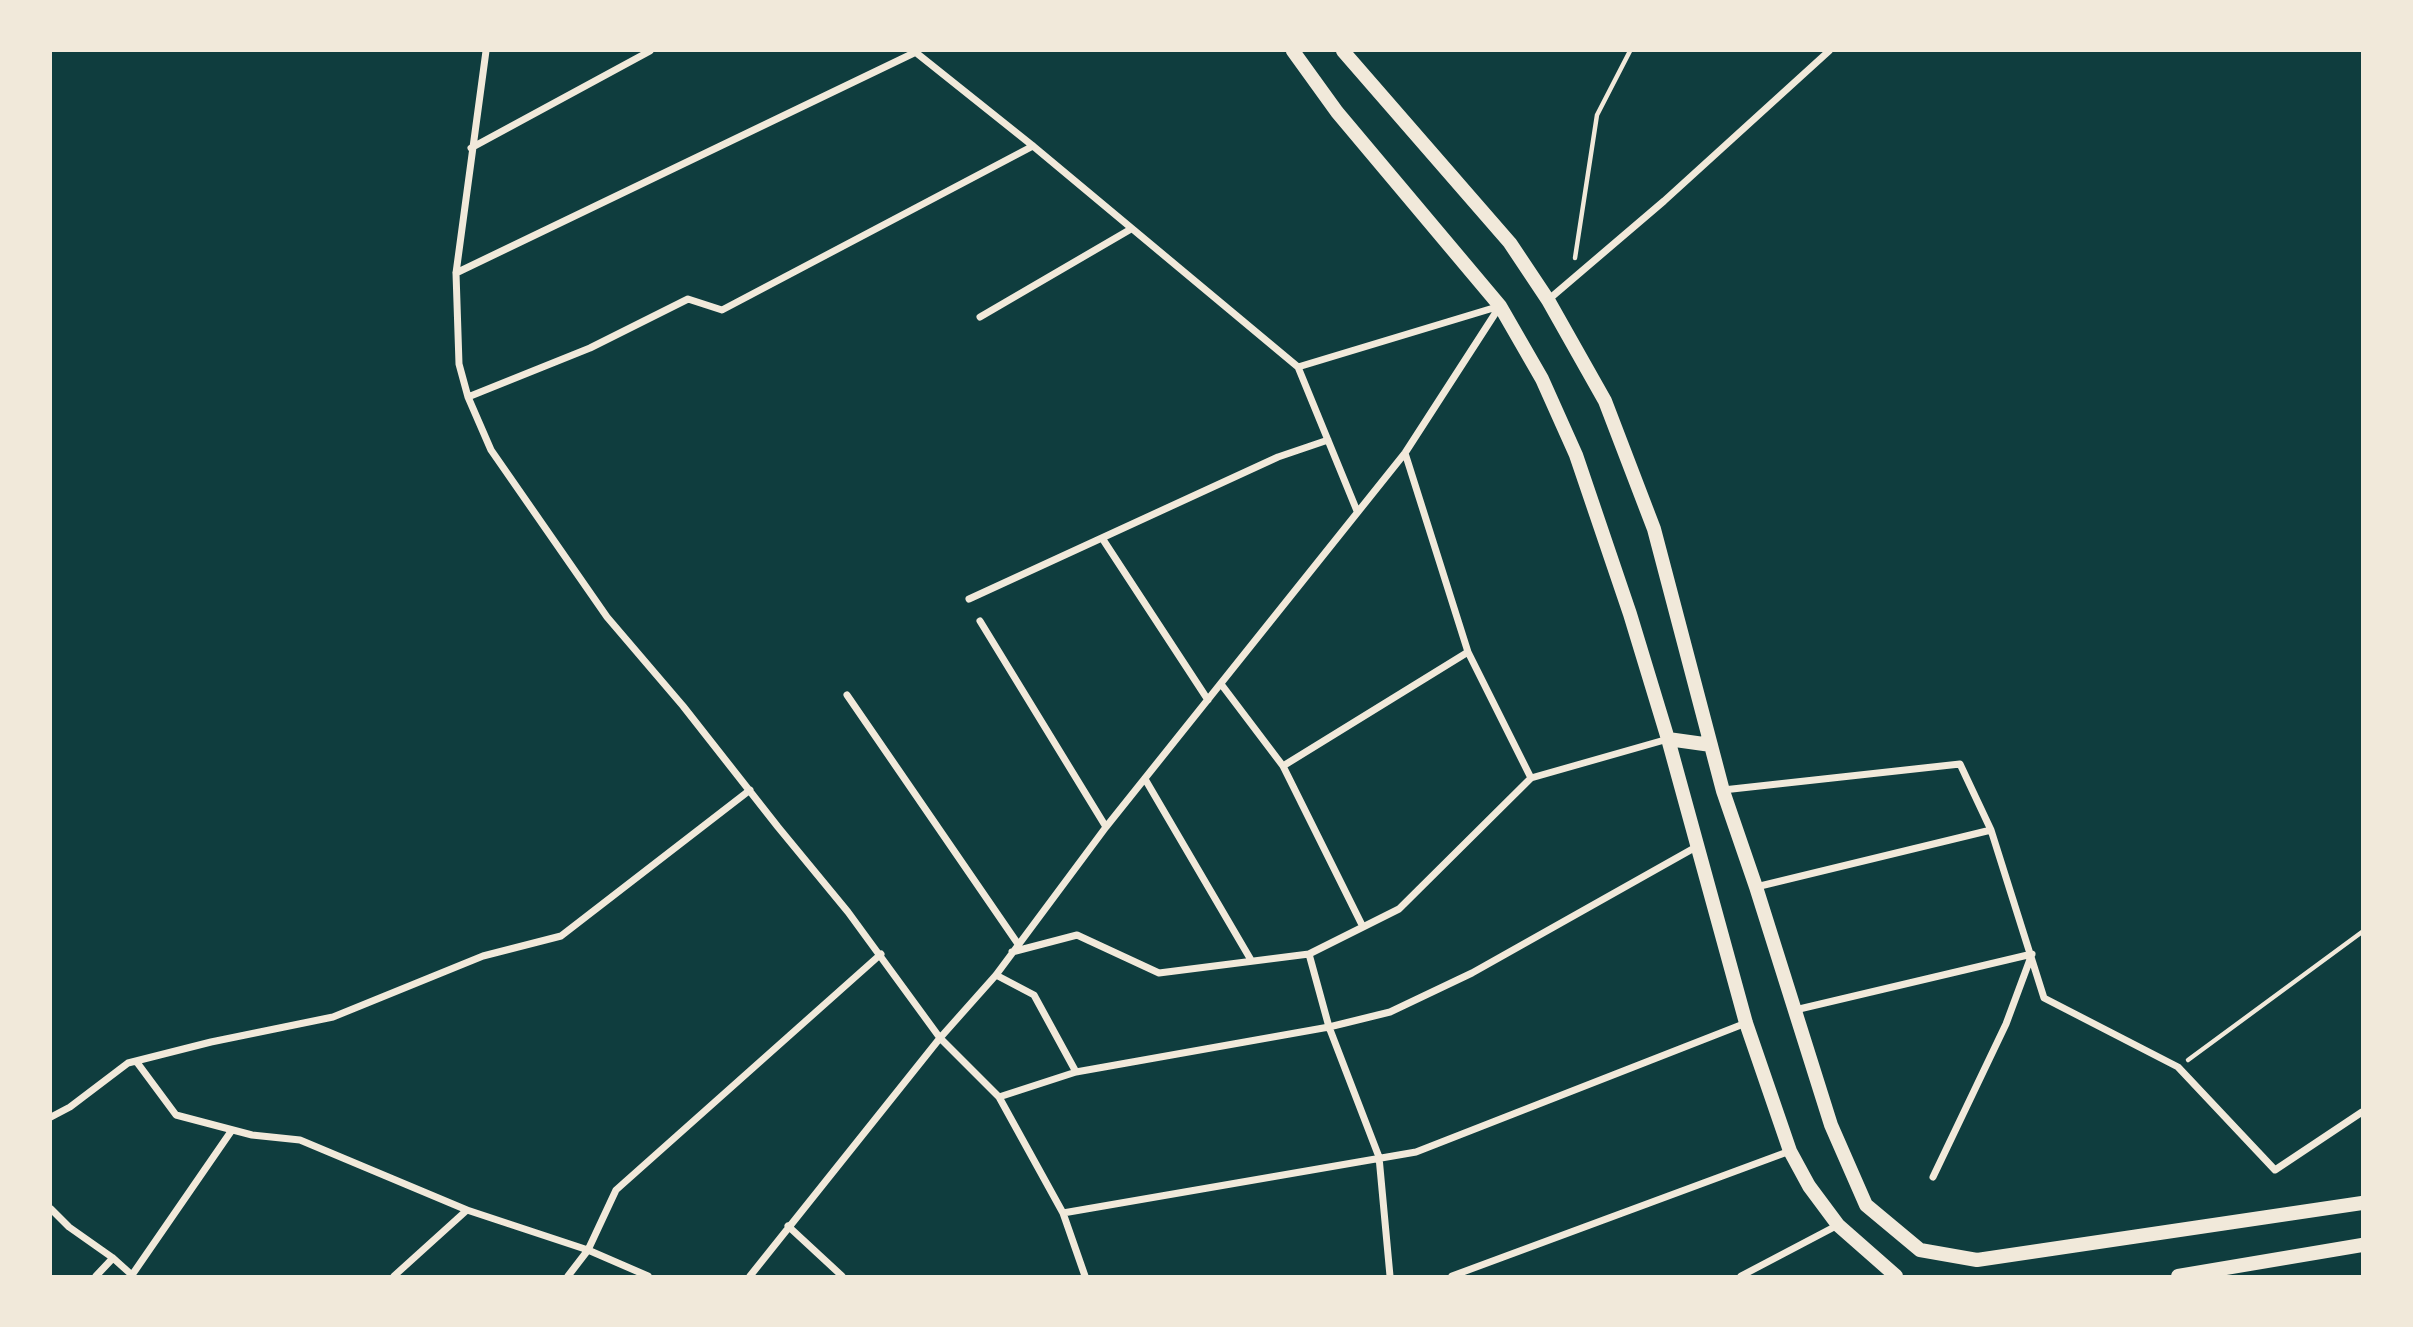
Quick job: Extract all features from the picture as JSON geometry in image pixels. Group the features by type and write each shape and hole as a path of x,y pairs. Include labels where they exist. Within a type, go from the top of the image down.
{"main road":[{"path":"1293,51 1337,113 1500,306 1542,379 1576,455 1630,614 1668,739 1746,1023 1790,1151 1810,1186 1838,1225 1896,1276"},
{"path":"1343,51 1510,243 1548,300 1605,401 1654,529 1723,790 1831,1125 1866,1205 1920,1250 1977,1260 2362,1203"},
{"path":"1668,739 1711,745"},
{"path":"2178,1276 2209,1273 2362,1245"}],"street":[{"path":"486,51 456,273 459,365 468,397 491,450 607,617 881,954 940,1038 999,1097 1063,1213 1085,1276"},
{"path":"471,148 650,51"},
{"path":"1548,300 1664,201 1829,51"},
{"path":"456,273 915,52 1033,146 1298,367 1357,510"},
{"path":"468,397 590,348 688,299 722,310 1033,146"},
{"path":"980,317 1131,229"},
{"path":"1298,367 1500,306"},
{"path":"750,1276 940,1038 996,975 1106,827 1405,453 1500,306"},
{"path":"969,599 1278,457 1328,440"},
{"path":"1405,453 1468,652 1531,778"},
{"path":"1101,538 1208,700"},
{"path":"980,621 1106,827"},
{"path":"1283,765 1468,652"},
{"path":"1221,684 1283,765 1363,927"},
{"path":"848,695 1018,944"},
{"path":"1012,952 1077,935 1159,973 1309,954 1399,909 1531,778 1668,739"},
{"path":"1723,790 1960,764 1991,830 2044,998 2178,1067 2274,1170 2362,1112"},
{"path":"1145,779 1251,960"},
{"path":"51,1117 70,1107 128,1063 333,1017 483,956 561,936 750,790"},
{"path":"1756,887 1991,830"},
{"path":"999,1097 1076,1072 1329,1027 1390,1012 1472,973 1696,847"},
{"path":"568,1276 588,1250 616,1190 881,954"},
{"path":"1309,954 1329,1027 1379,1157 1390,1276"},
{"path":"1796,1010 2032,954"},
{"path":"1933,1177 2006,1024 2032,954"},
{"path":"996,975 1034,995 1076,1072"},
{"path":"1063,1213 1416,1152 1746,1023"},
{"path":"136,1061 176,1115 252,1136 300,1140 467,1210 588,1250 648,1276"},
{"path":"51,1209 69,1227 133,1275 232,1130"},
{"path":"1452,1276 1790,1151"},
{"path":"394,1276 467,1210"},
{"path":"1741,1276 1838,1225"},
{"path":"788,1226 842,1276"},
{"path":"96,1276 113,1258"}],"path":[{"path":"1568,283 1574,261 1597,116 1630,51"},
{"path":"2178,1067 2362,932"}]}
